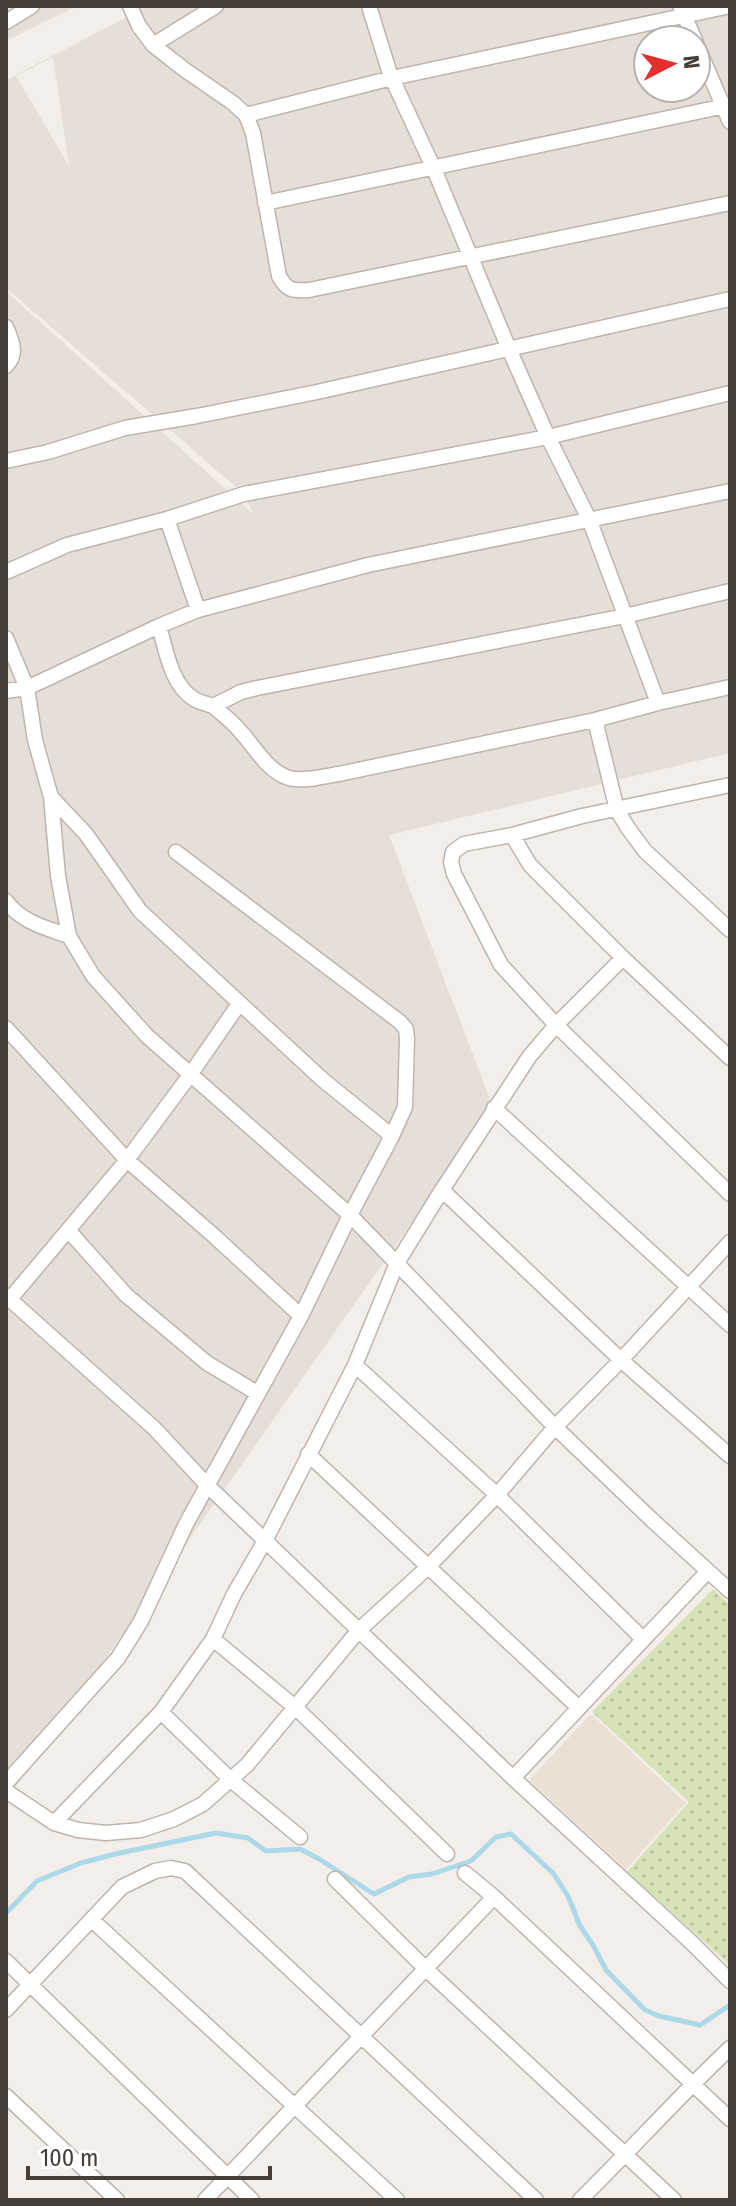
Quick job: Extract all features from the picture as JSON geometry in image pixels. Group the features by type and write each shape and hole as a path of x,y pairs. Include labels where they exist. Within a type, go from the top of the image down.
{"street":[{"path":"6,22 32,6"},
{"path":"130,6 139,26 153,45 246,115 253,133 279,276 284,286 294,291 471,258 730,203"},
{"path":"153,45 216,6"},
{"path":"369,6 392,78 548,437 589,519 658,703"},
{"path":"246,115 392,78 682,12 730,6"},
{"path":"712,76 727,106 730,122"},
{"path":"265,203 727,106"},
{"path":"6,461 48,452 125,428 197,416 730,299"},
{"path":"6,327 13,341 13,351 6,366"},
{"path":"6,572 67,545 167,519 244,494 548,437 730,393"},
{"path":"6,691 27,688 198,610 368,565 730,491"},
{"path":"167,519 198,610"},
{"path":"213,706 257,688 625,616 730,591"},
{"path":"159,626 179,684 194,699 213,706 233,723 267,764 291,778 308,779 339,774 595,720 730,687"},
{"path":"6,638 27,688 35,740 51,797 58,876 69,936 93,976 147,1036 350,1215 555,1427 730,1591"},
{"path":"595,720 617,810 645,851 730,930"},
{"path":"730,786 464,844 453,852 451,862 454,874 501,965 556,1025 730,1194"},
{"path":"51,797 86,834 140,911 323,1080 392,1136"},
{"path":"512,835 530,865 730,1058"},
{"path":"6,1783 118,1658 141,1621 186,1524 301,1316 405,1107 406,1029 375,1002 176,852"},
{"path":"6,901 33,924 69,936"},
{"path":"54,1823 161,1712 213,1639 355,1365 397,1263 529,1057 556,1025 623,958"},
{"path":"239,1004 127,1160 8,1298 155,1429 207,1485 730,1981"},
{"path":"6,1028 127,1160 301,1316"},
{"path":"494,1108 730,1325"},
{"path":"442,1190 621,1360 730,1456"},
{"path":"68,1230 126,1295 207,1363 257,1393"},
{"path":"6,1791 54,1823 106,1833 141,1830 174,1819 203,1804 247,1765 359,1630 428,1567 497,1495 555,1427 730,1242"},
{"path":"355,1365 497,1495 643,1639"},
{"path":"308,1454 579,1708"},
{"path":"513,1778 708,1571"},
{"path":"213,1639 296,1708 447,1854"},
{"path":"161,1712 231,1780 300,1837"},
{"path":"6,2010 122,1887 155,1871 171,1868 185,1871 536,2200"},
{"path":"465,1873 730,2119"},
{"path":"335,1879 426,1969 674,2200"},
{"path":"205,2200 494,1897"},
{"path":"92,1920 397,2200"},
{"path":"6,1961 252,2200"},
{"path":"580,2200 730,2048"},
{"path":"6,2096 117,2200"}],"shaded area":[{"path":"6,6 77,6 6,41"},
{"path":"148,6 730,6 730,753 389,835 493,1107 6,1800 6,291 253,514 244,494 6,288 6,80","holes":["53,57 69,166 16,76"]},
{"path":"591,1714 686,1803 626,1869 529,1780"}],"green space":[{"path":"713,1589 730,1605 730,1965 627,1872 689,1802 592,1712"}],"waterway":[{"path":"6,1913 37,1881 81,1863 216,1833 248,1838 266,1851 300,1849 374,1894 409,1877 432,1874 471,1861 496,1837 511,1834 553,1873 606,1970 645,2010 700,2025 730,2005"}]}
